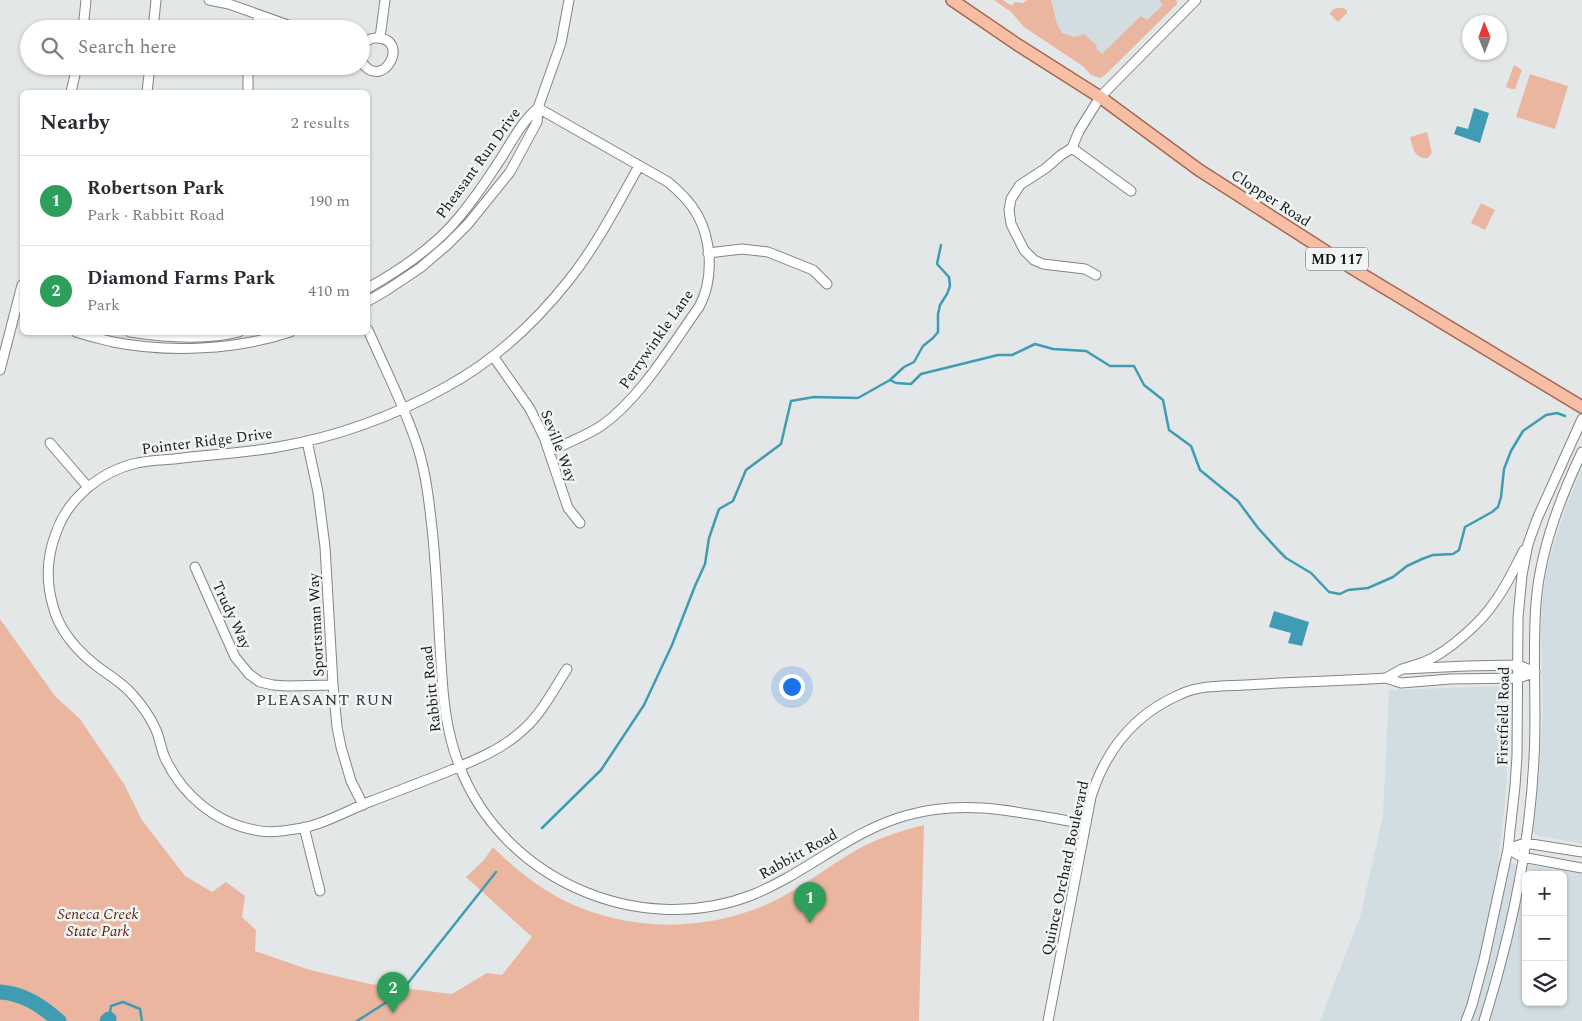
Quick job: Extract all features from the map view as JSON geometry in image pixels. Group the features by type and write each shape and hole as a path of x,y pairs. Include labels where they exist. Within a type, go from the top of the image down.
{"main road":[{"name":"Clopper Road","path":"952,0 1100,98 1199,170 1346,265 1582,407"}],"street":[{"path":"84,20 86,0"},
{"path":"154,20 156,0"},
{"path":"209,0 229,4 272,20"},
{"path":"380,38 385,0"},
{"name":"Pheasant Run Drive","path":"370,300 420,268 447,245 468,224 514,165 537,122 538,108 562,43 570,0"},
{"path":"1096,275 1085,269 1043,264 1034,260 1024,250 1010,218 1011,199 1020,185 1072,148 1079,131 1100,98 1196,0"},
{"path":"258,20 259,16"},
{"path":"370,40 380,38 386,41 392,49 393,56 389,65 382,70 370,68"},
{"path":"72,90 76,75"},
{"path":"147,90 149,75"},
{"path":"248,75 248,90"},
{"name":"Pheasant Run Drive","path":"370,287 413,259 440,237 460,217 498,164 527,117 538,108"},
{"name":"Perrywinkle Lane","path":"538,108 668,182 679,192 689,203 702,226 706,238 709,274 704,300 700,307 641,388 623,408 600,427 549,452"},
{"path":"1072,148 1130,191"},
{"name":"Pointer Ridge Drive","path":"567,669 540,711 524,730 498,749 459,767 315,824 278,831 258,831 239,826 203,807 181,784 166,758 155,728 145,709 128,688 90,661 65,634 53,609 48,565 52,543 60,521 79,494 112,472 137,463 276,448 361,426 446,388 474,370 512,341 540,315 570,279 599,236 639,166"},
{"path":"708,252 742,249 768,252 813,270 827,284"},
{"path":"0,370 20,307"},
{"name":"Rabbitt Road","path":"370,334 403,408 418,450 428,494 433,531 444,712 451,744 471,793 486,817 525,857 558,880 585,893 617,903 659,909 700,908 728,903 752,895 785,879 865,831 890,820 927,811 961,807 990,808 1086,824"},
{"path":"89,335 122,343 155,347 195,348 237,345 278,335"},
{"path":"150,335 208,335"},
{"name":"Seville Way","path":"493,356 530,409 544,437 568,508 580,523"},
{"name":"Firstfield Road","path":"1466,1021 1484,960 1508,849 1515,786 1520,599 1528,544 1537,519 1582,419"},
{"name":"Sportsman Way","path":"307,441 318,492 325,547 333,685 341,747 352,781 363,805"},
{"path":"50,442 88,487"},
{"name":"Firstfield Road","path":"1484,1021 1507,940 1525,843 1534,758 1536,602 1544,553 1559,507 1582,452"},
{"path":"1402,669 1433,657 1471,629 1496,600 1528,544"},
{"name":"Trudy Way","path":"195,567 236,657 249,674 260,682 273,685 333,685"},
{"name":"Quince Orchard Boulevard","path":"1386,678 1402,669 1466,666 1518,665 1535,672"},
{"name":"Quince Orchard Boulevard","path":"1048,1021 1091,797 1096,780 1117,743 1148,712 1183,693 1213,687 1386,678 1401,683 1450,679 1519,678 1535,672"},
{"path":"304,827 320,890"},
{"path":"1508,849 1525,843 1582,852"},
{"path":"1508,849 1522,858 1582,868"}],"shaded area":[{"path":"1027,0 1178,0 1101,74"},
{"path":"1582,468 1582,844 1539,836 1533,832 1543,714 1542,603 1547,568 1555,540"},
{"path":"1504,686 1511,691 1506,793 1498,862 1565,871 1522,871 1522,1006 1567,1006 1567,871 1582,874 1582,1021 1320,1021 1361,914 1383,816 1389,690"}],"green space":[{"path":"994,0 1003,0 1012,6 1015,2 1023,3 1027,0 1051,0 1057,24 1062,33 1074,37 1084,34 1097,46 1096,48 1102,54 1141,16 1147,20 1163,5 1159,0 1176,0 1177,4 1100,78 1091,75 1084,67 1024,27 1011,12"},
{"path":"1343,8 1347,10 1347,13 1338,22 1330,14 1334,9"},
{"path":"1514,65 1522,70 1515,89 1512,89 1506,87"},
{"path":"1530,74 1568,86 1555,129 1516,117"},
{"path":"1427,132 1432,153 1428,158 1423,158 1415,152 1410,137"},
{"path":"1481,203 1495,210 1485,230 1471,223"},
{"name":"Seneca Creek State Park","path":"0,619 55,696 80,719 124,784 142,820 185,876 212,892 226,882 245,896 242,917 256,930 255,951 310,970 370,984 452,994 487,973 502,975 532,937 466,877 484,860 493,847 535,883 563,900 588,911 614,918 640,923 667,925 721,919 747,912 793,891 861,847 924,825 919,1021 0,1021"}],"water":[{"path":"1474,108 1489,113 1480,143 1454,134 1457,126 1468,129"},
{"path":"1274,611 1309,622 1302,646 1288,643 1291,633 1269,627"}],"waterway":[{"path":"890,380 904,367 914,362 923,346 938,332 940,305 950,286 949,277 937,264 941,245"},
{"path":"542,828 601,770 644,705 672,645 705,564 709,538 719,509 733,501 746,470 781,444 791,401 814,397 858,398 890,380 896,383 911,384 921,374 998,355 1012,355 1035,344 1053,349 1086,351 1110,366 1134,366 1144,385 1163,400 1169,430 1191,446 1200,470 1238,501 1258,528 1286,558 1311,573 1329,592 1340,594 1348,590 1368,588 1393,577 1407,566 1422,559 1433,555 1453,554 1459,550 1465,527 1498,507 1504,469 1511,451 1523,431 1546,415 1557,413 1565,416"},
{"path":"357,1021 393,998 408,983 496,872"},
{"path":"0,992 17,995 32,1001 59,1021"},
{"path":"109,1019 111,1006 123,1002 140,1009 142,1021"}],"place":[{"name":"Robertson Park","path":"810,923"},
{"name":"Diamond Farms Park","path":"393,1013"}],"district":[{"name":"PLEASANT RUN","path":"325,699"}]}
